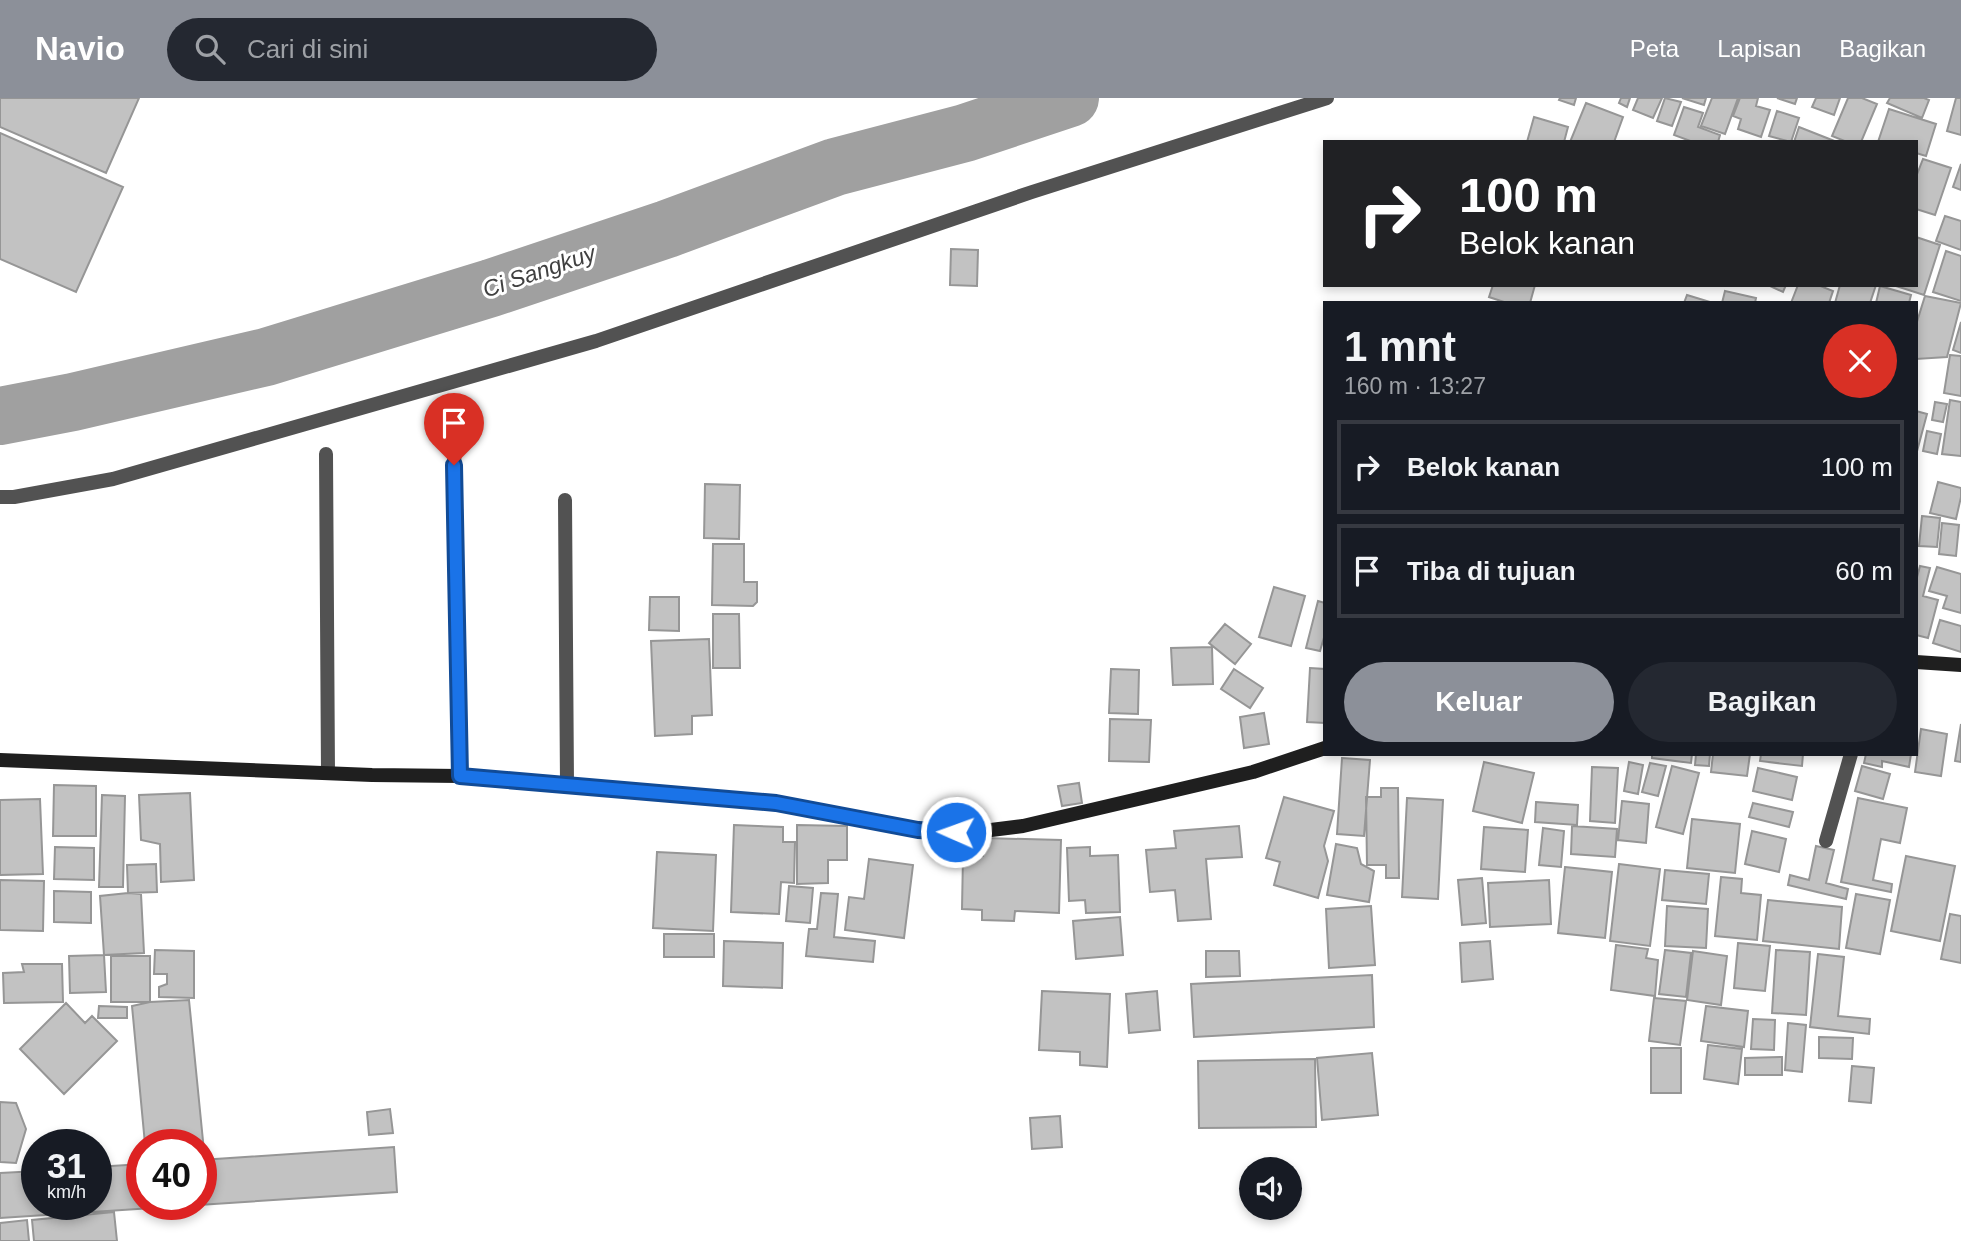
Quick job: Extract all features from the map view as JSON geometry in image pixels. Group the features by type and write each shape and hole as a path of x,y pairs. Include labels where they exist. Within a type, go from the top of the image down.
{"street":[{"path":"0,497 14,497 113,479 596,341 1018,197 1327,98"},
{"path":"454,439 460,776"},
{"path":"326,454 328,773"},
{"path":"565,500 567,784"},
{"path":"1918,662 1961,665"},
{"path":"0,760 460,776 776,803 918,830 975,832 1023,826 1240,776 1323,749"},
{"path":"1826,841 1850,756"}],"building":[{"path":"0,98 139,98 106,173 0,127"},
{"path":"1576,98 1574,105 1559,100"},
{"path":"1621,98 1630,98 1627,107 1619,103"},
{"path":"1638,98 1662,98 1653,118 1633,110"},
{"path":"1665,98 1681,102 1672,126 1657,121"},
{"path":"1682,98 1706,98 1704,105"},
{"path":"1712,98 1738,98 1725,134 1701,126"},
{"path":"1740,98 1758,98 1756,106 1770,110 1761,137 1738,129 1741,119 1733,116"},
{"path":"1777,98 1797,98 1795,104"},
{"path":"1816,98 1840,98 1834,115 1812,107"},
{"path":"1848,98 1862,98 1877,104 1862,140 1842,140 1832,136"},
{"path":"1890,98 1929,100 1922,118 1887,103"},
{"path":"1956,98 1961,98 1961,135 1947,131"},
{"path":"1586,103 1623,117 1615,140 1571,140"},
{"path":"1684,107 1703,113 1698,127 1720,135 1719,140 1688,140 1674,135"},
{"path":"1889,109 1936,124 1926,156 1918,154 1918,140 1879,140"},
{"path":"1777,111 1799,118 1792,140 1769,136"},
{"path":"1534,117 1568,127 1565,140 1528,140"},
{"path":"1799,127 1832,140 1795,140"},
{"path":"0,133 123,187 76,292 0,259"},
{"path":"1923,159 1951,168 1935,215 1918,210 1918,172"},
{"path":"1961,164 1961,190 1953,187"},
{"path":"1945,216 1961,221 1961,250 1936,241"},
{"path":"1918,238 1940,245 1924,295 1899,287 1918,287"},
{"path":"951,249 978,250 977,286 950,285"},
{"path":"1946,251 1961,256 1961,301 1933,292"},
{"path":"1492,287 1534,287 1531,301 1501,301 1489,297"},
{"path":"1772,287 1785,287 1783,292"},
{"path":"1797,287 1823,287 1833,291 1830,301 1792,301"},
{"path":"1839,287 1875,287 1871,301 1836,301"},
{"path":"1880,287 1911,295 1910,301 1876,301"},
{"path":"1725,291 1756,298 1755,301 1722,301"},
{"path":"1687,295 1707,301 1685,301"},
{"path":"1925,296 1961,303 1947,357 1918,359 1918,319"},
{"path":"1961,322 1961,353 1953,350"},
{"path":"1950,355 1961,356 1961,396 1944,393"},
{"path":"1950,400 1961,402 1961,456 1942,454"},
{"path":"1935,402 1947,404 1943,422 1932,420"},
{"path":"1918,412 1927,414 1918,448"},
{"path":"1927,431 1941,434 1937,454 1923,451"},
{"path":"1938,482 1961,488 1956,519 1930,513"},
{"path":"705,484 740,485 739,539 704,538"},
{"path":"1922,516 1940,518 1937,547 1919,546"},
{"path":"1942,523 1959,525 1956,556 1939,554"},
{"path":"713,544 744,544 744,582 757,582 757,602 753,606 712,605"},
{"path":"1920,566 1930,568 1923,596 1938,600 1928,638 1918,636"},
{"path":"1937,567 1961,574 1961,613 1943,608 1947,596 1929,591"},
{"path":"1274,587 1305,596 1291,646 1259,637"},
{"path":"650,597 679,597 679,631 649,630"},
{"path":"1318,601 1323,602 1323,641 1320,651 1306,648"},
{"path":"713,614 739,614 740,668 713,668"},
{"path":"1940,620 1961,626 1961,652 1933,643"},
{"path":"1225,624 1251,644 1235,664 1209,643"},
{"path":"709,639 712,715 692,716 692,734 655,736 651,641"},
{"path":"1212,647 1213,684 1173,685 1171,648"},
{"path":"1310,668 1323,669 1323,723 1307,722"},
{"path":"1111,669 1139,670 1138,714 1109,713"},
{"path":"1234,669 1263,688 1250,708 1221,689"},
{"path":"1264,713 1269,744 1244,748 1240,717"},
{"path":"1110,719 1151,720 1149,762 1109,761"},
{"path":"1961,724 1961,762 1955,761"},
{"path":"1921,729 1947,734 1941,776 1915,772"},
{"path":"1652,756 1692,756 1691,763"},
{"path":"1696,756 1710,756 1709,766 1695,765"},
{"path":"1713,756 1750,756 1747,776 1711,772"},
{"path":"1761,756 1803,756 1802,766 1760,761"},
{"path":"1866,756 1911,756 1909,767 1882,761 1882,767 1864,763"},
{"path":"1342,758 1370,760 1364,836 1337,834"},
{"path":"1484,762 1534,773 1522,823 1473,811"},
{"path":"1629,762 1643,765 1638,794 1624,791"},
{"path":"1650,763 1666,766 1658,796 1642,792"},
{"path":"1672,766 1699,773 1683,834 1656,827"},
{"path":"1862,766 1890,774 1883,799 1855,791"},
{"path":"1592,767 1618,768 1615,823 1590,821"},
{"path":"1758,768 1797,777 1792,800 1753,791"},
{"path":"1079,783 1082,803 1062,806 1058,786"},
{"path":"54,785 96,786 96,836 53,836"},
{"path":"1381,788 1398,788 1399,878 1386,878 1386,865 1367,865 1366,797 1381,797"},
{"path":"190,793 194,880 161,882 160,844 141,840 139,795"},
{"path":"102,795 125,796 123,887 99,887"},
{"path":"1284,797 1334,811 1324,846 1328,861 1318,898 1274,885 1280,862 1266,858"},
{"path":"1407,798 1443,800 1438,899 1402,897"},
{"path":"1858,798 1907,808 1900,843 1881,839 1873,880 1892,884 1891,892 1841,882"},
{"path":"40,799 43,874 0,875 0,800"},
{"path":"1622,801 1649,804 1646,843 1618,840"},
{"path":"1536,802 1578,805 1577,825 1535,822"},
{"path":"1753,803 1793,812 1789,827 1749,817"},
{"path":"1692,819 1740,824 1735,873 1687,868"},
{"path":"734,825 783,827 783,842 795,842 794,883 781,882 779,914 731,912"},
{"path":"797,825 847,826 847,860 828,860 828,883 797,884"},
{"path":"1239,826 1242,857 1206,859 1211,919 1178,921 1175,890 1150,892 1146,850 1176,848 1174,831"},
{"path":"1572,826 1617,829 1615,857 1571,854"},
{"path":"1484,827 1528,830 1525,872 1481,869"},
{"path":"1543,828 1564,831 1561,867 1539,865"},
{"path":"1752,831 1786,839 1779,872 1745,864"},
{"path":"984,838 1061,840 1059,913 1015,911 1014,921 982,920 982,910 962,909 963,856 983,856"},
{"path":"1336,844 1357,848 1361,864 1374,871 1369,902 1327,895"},
{"path":"1816,846 1834,850 1826,883 1848,889 1846,899 1788,885 1790,875 1809,880"},
{"path":"55,847 94,848 94,880 54,879"},
{"path":"1090,847 1090,856 1118,855 1120,912 1086,913 1085,900 1069,901 1067,848"},
{"path":"657,852 716,855 713,931 653,928"},
{"path":"1906,856 1955,866 1940,941 1891,931"},
{"path":"869,859 913,865 904,938 845,930 849,897 864,899"},
{"path":"156,864 157,892 128,893 127,865"},
{"path":"1619,864 1660,869 1650,946 1610,941"},
{"path":"1565,867 1612,872 1605,938 1558,933"},
{"path":"1665,870 1709,874 1706,904 1662,900"},
{"path":"1721,877 1742,879 1741,893 1761,895 1757,940 1715,936"},
{"path":"1482,878 1486,923 1462,925 1458,880"},
{"path":"0,880 44,881 43,931 0,930"},
{"path":"1549,880 1551,924 1490,927 1488,883"},
{"path":"789,886 813,888 810,923 786,921"},
{"path":"54,891 91,892 91,923 54,922"},
{"path":"821,893 838,894 834,937 875,941 873,962 806,956 809,929 817,929"},
{"path":"141,894 144,953 104,955 100,896"},
{"path":"1856,894 1890,900 1880,954 1846,948"},
{"path":"1768,900 1842,907 1839,949 1763,941"},
{"path":"1371,906 1375,965 1329,968 1326,909"},
{"path":"1667,906 1708,909 1706,948 1665,946"},
{"path":"1950,914 1961,916 1961,963 1941,959"},
{"path":"1120,917 1123,955 1076,959 1073,921"},
{"path":"664,934 714,934 714,957 664,957"},
{"path":"724,941 783,943 782,988 723,986"},
{"path":"1490,941 1493,979 1462,982 1460,943"},
{"path":"1738,943 1770,946 1765,991 1734,988"},
{"path":"1616,945 1648,949 1646,958 1658,960 1655,996 1611,990"},
{"path":"155,950 194,951 194,998 159,997 159,987 167,984 167,974 154,974"},
{"path":"1665,950 1691,953 1686,997 1659,994"},
{"path":"1776,950 1810,952 1806,1015 1772,1013"},
{"path":"1206,951 1239,951 1240,976 1206,977"},
{"path":"1693,951 1727,956 1721,1005 1687,1000"},
{"path":"1818,954 1844,957 1838,1016 1870,1019 1869,1034 1810,1027"},
{"path":"104,955 106,992 70,993 69,956"},
{"path":"111,956 150,956 150,1002 111,1002"},
{"path":"22,964 62,964 63,1002 4,1003 3,973 24,972"},
{"path":"1372,975 1374,1027 1194,1037 1191,984"},
{"path":"1042,991 1110,994 1107,1067 1080,1065 1080,1052 1039,1050"},
{"path":"1157,991 1160,1030 1129,1033 1126,994"},
{"path":"1654,998 1686,1001 1680,1045 1649,1041"},
{"path":"189,1000 202,1129 144,1129 132,1006"},
{"path":"66,1003 85,1023 92,1016 117,1041 64,1094 20,1049"},
{"path":"99,1006 127,1007 127,1018 98,1018"},
{"path":"1706,1006 1748,1011 1744,1047 1701,1041"},
{"path":"1753,1019 1775,1020 1774,1050 1751,1049"},
{"path":"1788,1023 1806,1025 1802,1072 1785,1070"},
{"path":"1819,1037 1853,1038 1852,1059 1819,1058"},
{"path":"1708,1045 1742,1049 1738,1084 1704,1079"},
{"path":"1651,1048 1681,1048 1681,1093 1651,1093"},
{"path":"1372,1053 1378,1115 1322,1120 1317,1058"},
{"path":"1782,1057 1782,1075 1745,1075 1745,1058"},
{"path":"1315,1059 1316,1127 1199,1128 1198,1061"},
{"path":"1852,1066 1874,1068 1871,1103 1849,1101"},
{"path":"0,1102 16,1103 26,1129 21,1129 21,1146 16,1163 0,1162"},
{"path":"390,1109 393,1133 369,1135 367,1112"},
{"path":"1060,1116 1062,1147 1032,1149 1030,1118"},
{"path":"394,1147 397,1192 217,1204 217,1159"},
{"path":"126,1165 126,1210 112,1211 112,1166"},
{"path":"21,1172 21,1217 0,1218 0,1173"},
{"path":"112,1212 117,1241 34,1241 32,1220 112,1220"},
{"path":"27,1220 29,1241 0,1241 0,1223"}],"waterway":[{"name":"Ci Sangkuy","path":"0,416 73,402 266,357 491,288 667,229 835,167 965,133 1070,98"}],"route":[{"path":"454,465 460,776 776,803 918,830 956,832"}]}
